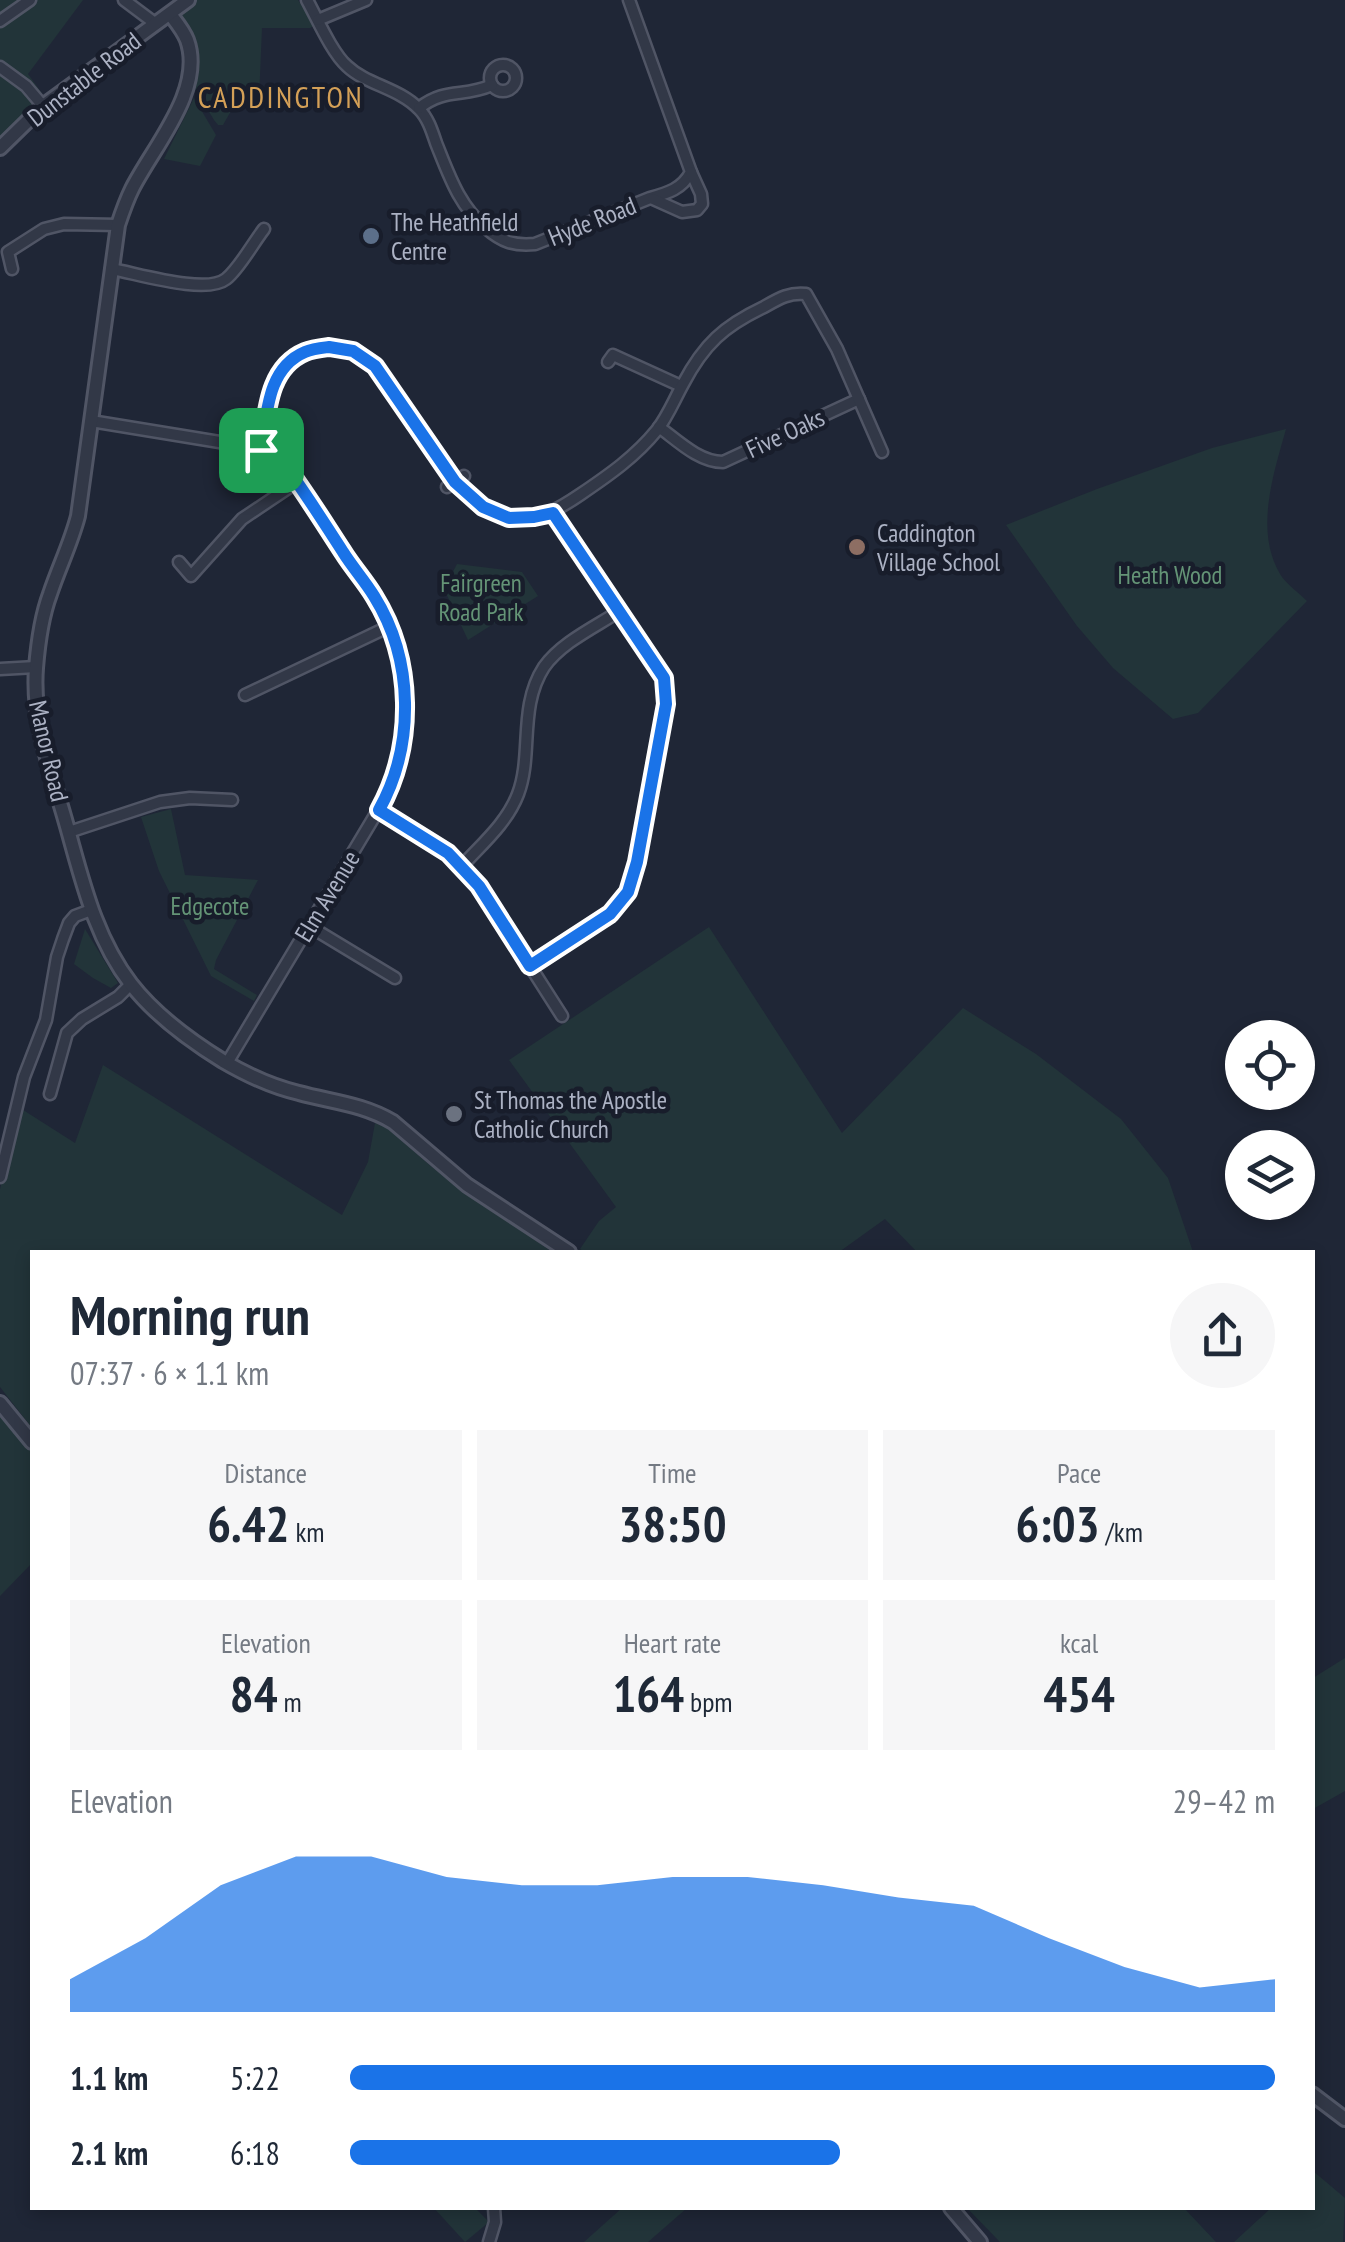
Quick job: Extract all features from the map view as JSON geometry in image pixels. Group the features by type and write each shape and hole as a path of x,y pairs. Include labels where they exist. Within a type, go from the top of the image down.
{"street":[{"path":"0,21 30,0"},
{"path":"124,0 156,24"},
{"name":"Dunstable Road","path":"0,148 43,106 188,0"},
{"path":"307,0 345,65 419,108 442,94 477,92 492,86"},
{"path":"318,20 366,0"},
{"path":"628,0 702,204 697,210 682,212 650,198"},
{"name":"Manor Road","path":"170,14 189,48 188,87 133,187 118,225 78,516 45,611 36,667 40,731 91,910 110,953 131,984 172,1026 226,1063 274,1086 361,1106 382,1115 467,1185 565,1250"},
{"path":"0,67 26,86 43,106"},
{"name":"Hyde Road","path":"419,108 460,199 474,218 506,243 535,244 668,193 685,183 692,172"},
{"path":"12,269 8,252 44,229 64,224 118,225"},
{"path":"110,269 193,284 217,284 228,277 264,229"},
{"path":"238,240 250,248"},
{"path":"91,420 261,450 271,387 287,364 305,352 329,347 353,351 375,366 455,482 483,507 509,518 534,517 553,513 621,467 659,427 694,363 734,322 808,288 882,452"},
{"path":"612,355 682,386"},
{"name":"Five Oaks","path":"659,427 702,458 723,462 859,399"},
{"name":"Elm Avenue","path":"226,1063 379,810 398,762 404,720 402,667 390,626 278,456 261,450"},
{"path":"178,562 191,576 242,519 297,482"},
{"path":"530,966 610,914 628,892 666,704 664,678 553,513"},
{"path":"462,866 507,817 519,792 525,729 542,670 557,652 618,612"},
{"path":"245,695 390,626"},
{"path":"0,669 36,667"},
{"path":"68,832 160,802 190,798 232,800"},
{"path":"379,810 428,839 462,866 479,886 562,1016"},
{"path":"0,1177 24,1078 46,1020 63,939 74,916 91,910"},
{"path":"309,926 394,978"},
{"path":"50,1094 67,1033 131,984"},
{"path":"0,1403 30,1440"},
{"path":"1315,2096 1345,2119"},
{"path":"489,2242 494,2210"},
{"path":"952,2210 980,2242"}],"green space":[{"path":"0,0 83,0 28,74 46,99 0,148"},
{"path":"197,0 298,0 315,25 262,28 259,99 241,106 235,104 223,125 214,120 191,82 191,67 197,63 195,37 180,21 185,10"},
{"path":"194,98 216,135 200,166 164,159"},
{"name":"Heath Wood","path":"1286,429 1269,501 1268,539 1280,574 1307,601 1198,713 1173,719 1113,668 1077,626 1006,525 1212,448"},
{"name":"Fairgreen Road Park","path":"457,564 522,572 538,596 468,640 444,589"},
{"name":"Edgecote","path":"171,809 185,875 258,880 214,969 257,995 254,1001 211,976 159,871 141,817"},
{"path":"709,927 842,1133 963,1008 1036,1054 1121,1119 1168,1178 1192,1250 915,1250 885,1219 842,1250 581,1250 599,1221 616,1207 509,1060"},
{"path":"85,929 118,983 111,988 74,964"},
{"path":"103,1065 342,1215 368,1162 375,1123 387,1128 432,1167 549,1250 30,1250 30,1425 0,1387 0,1189 20,1108 75,1143"},
{"path":"0,1415 30,1451 30,1565 0,1596"},
{"path":"1345,1658 1345,1791 1315,1808 1315,1677"},
{"path":"1315,2173 1345,2198 1343,2242 1234,2242 1269,2210 1315,2210"},
{"path":"436,2210 477,2210 489,2222 465,2242"},
{"path":"620,2210 685,2210 648,2242 584,2242"},
{"path":"969,2210 1186,2210 1216,2242 1000,2242"}],"place":[{"name":"The Heathfield Centre","path":"371,236"},
{"name":"Caddington Village School","path":"857,547"},
{"name":"St Thomas the Apostle Catholic Church","path":"454,1114"}],"district":[{"name":"CADDINGTON","path":"281,96"}],"route":[{"path":"329,347 353,351 375,366 455,482 483,507 509,518 553,513 664,678 666,704 628,892 610,914 530,966 479,886 448,853 379,810 398,762 405,697 400,657 390,626 278,456 261,450 271,387 287,364 305,352 329,347"}]}
